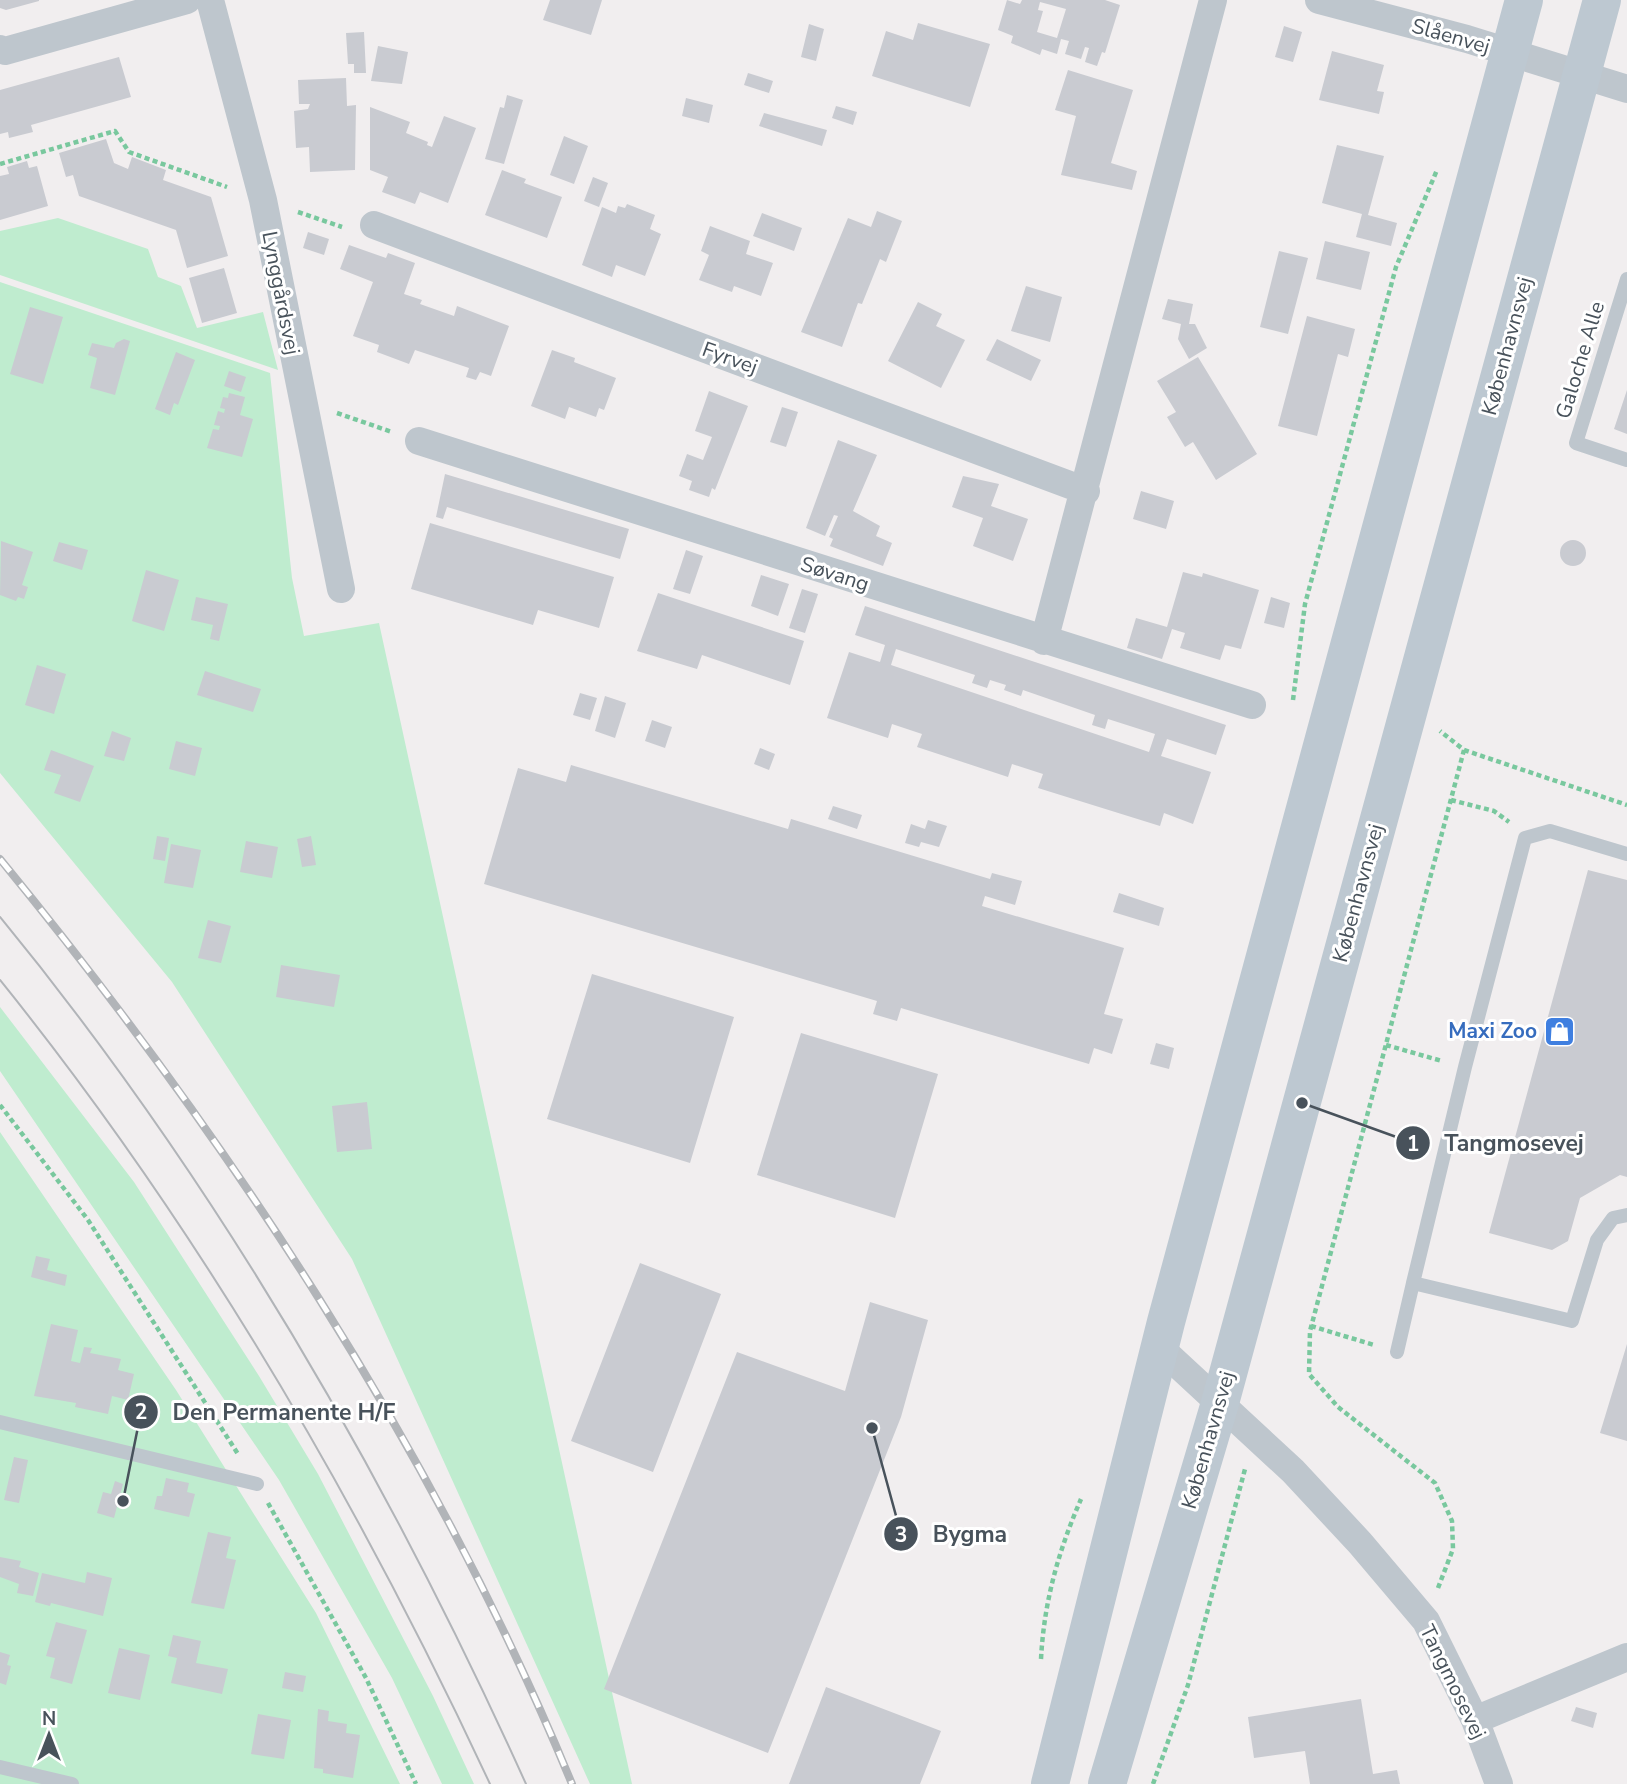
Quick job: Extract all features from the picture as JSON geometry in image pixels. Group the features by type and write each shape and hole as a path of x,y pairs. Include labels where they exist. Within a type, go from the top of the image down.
{"main road":[{"path":"1050,1784 1160,1348 1524,0"},
{"name":"Københavnsvej","path":"1107,1784 1220,1403 1602,0"}],"street":[{"path":"0,49 5,51 125,8 187,0"},
{"name":"Lynggårdsvej","path":"209,0 263,200 341,589"},
{"path":"1044,641 1086,491 1213,0"},
{"name":"Slåenvej","path":"1319,0 1510,53 1627,89"},
{"name":"Fyrvej","path":"374,225 1086,491"},
{"name":"Søvang","path":"419,441 1252,705"},
{"name":"Tangmosevej","path":"1160,1348 1293,1471 1360,1543 1426,1621 1475,1720 1499,1784"},
{"path":"1475,1720 1627,1657"}],"lane":[{"name":"Galoche Alle","path":"1627,279 1576,443 1627,460"},
{"path":"1397,1352 1465,1067 1525,838 1550,831 1627,854"},
{"path":"1413,1283 1572,1321 1597,1240 1613,1218 1627,1215"},
{"path":"0,1422 257,1484"},
{"path":"0,1767 72,1784"}],"path":[{"path":"0,164 115,131 129,152 348,229 374,225"},
{"path":"1293,703 1305,604 1385,307 1396,267 1439,166"},
{"path":"303,402 419,441"},
{"path":"1440,731 1464,750 1627,805"},
{"path":"1426,1621 1453,1549 1452,1521 1435,1483 1338,1408 1309,1374 1311,1326 1464,750"},
{"path":"1451,800 1494,811 1530,837"},
{"path":"1386,1045 1465,1067"},
{"path":"0,1105 88,1220 257,1484 366,1678 416,1784"},
{"path":"1311,1326 1397,1352"},
{"path":"1040,1670 1043,1619 1060,1547 1085,1490"}],"green space":[{"path":"58,218 148,249 158,277 181,286 197,328 263,312 278,370 0,275 0,231"},
{"path":"0,282 270,373 292,578 304,636 379,623 632,1784 590,1784 352,1259 172,982 0,773"},
{"path":"0,1007 134,1182 259,1376 318,1474 433,1696 474,1784 442,1784 392,1678 279,1480 0,1071"},
{"path":"0,1132 176,1390 316,1613 400,1784 0,1784"}],"building":[{"path":"0,0 39,1 6,10 0,8"},
{"path":"550,0 602,0 591,35 543,20"},
{"path":"1007,0 1020,4 1022,0 1105,0 1120,5 1105,53 1102,52 1097,66 1085,62 1089,48 1085,47 1081,59 1065,54 1069,41 1061,39 1057,54 1042,49 1040,55 1011,43 1013,36 998,30","holes":["1040,2 1066,9 1057,38 1037,32 1043,11 1038,10"]},
{"path":"918,23 990,44 970,107 872,76 886,31 913,40"},
{"path":"809,24 824,29 816,61 801,57"},
{"path":"1284,26 1302,32 1293,62 1275,57"},
{"path":"364,32 366,73 354,73 354,64 348,64 346,33"},
{"path":"378,46 408,52 402,84 371,81"},
{"path":"1332,51 1384,65 1377,91 1384,92 1379,114 1319,100"},
{"path":"119,57 131,97 31,125 33,132 9,138 8,132 0,134 0,90"},
{"path":"1068,70 1133,90 1111,163 1137,171 1132,190 1061,175 1076,116 1055,110"},
{"path":"748,73 773,81 769,93 744,85"},
{"path":"346,78 347,106 356,105 355,170 310,172 309,147 296,148 294,111 308,109 310,104 299,104 298,80"},
{"path":"507,95 523,100 504,164 485,159 500,107 504,108"},
{"path":"686,98 713,105 709,123 682,116"},
{"path":"836,106 857,112 853,125 832,118"},
{"path":"370,107 410,122 406,133 428,142 427,145 432,147 444,116 476,128 448,203 420,192 415,204 382,192 388,177 370,170"},
{"path":"764,113 827,130 822,146 759,126"},
{"path":"564,136 588,146 574,184 550,175"},
{"path":"106,139 114,163 128,169 132,157 166,170 163,180 211,197 228,256 187,268 176,230 79,196 73,175 66,177 59,153"},
{"path":"1337,145 1384,156 1368,215 1397,223 1391,246 1356,237 1362,214 1322,203"},
{"path":"27,161 29,168 37,166 48,206 0,220 0,176 9,174 7,167"},
{"path":"502,170 526,179 524,183 562,197 547,238 485,215"},
{"path":"593,177 608,183 599,207 584,201"},
{"path":"627,204 655,215 650,229 661,234 645,276 616,265 612,277 582,265 602,207 616,213 618,206 625,208"},
{"path":"877,211 902,221 886,262 880,259 862,304 858,303 842,347 801,332 848,218 871,227"},
{"path":"762,213 802,228 794,251 753,236"},
{"path":"710,226 750,241 746,254 773,263 761,296 734,286 732,292 699,280 709,255 701,251"},
{"path":"308,232 329,239 324,255 303,248"},
{"path":"1325,241 1370,252 1361,290 1316,279"},
{"path":"349,245 386,258 388,253 415,263 404,294 422,300 420,304 454,316 457,306 509,326 491,376 480,372 476,380 466,377 469,368 415,350 409,364 377,352 379,345 353,336 373,282 340,269"},
{"path":"1279,251 1308,258 1288,334 1260,327"},
{"path":"224,268 237,313 202,323 189,278"},
{"path":"1026,286 1062,297 1050,342 1011,331"},
{"path":"1168,299 1193,304 1189,324 1195,324 1207,348 1189,359 1178,339 1181,324 1162,319"},
{"path":"918,302 942,314 936,326 965,340 941,388 888,361"},
{"path":"30,307 63,317 43,384 10,374"},
{"path":"1307,316 1355,329 1348,357 1338,354 1317,436 1278,426"},
{"path":"124,339 130,341 115,395 90,388 97,358 88,355 92,343 114,348 116,343"},
{"path":"997,339 1041,360 1031,381 986,360"},
{"path":"552,350 575,358 574,362 616,378 604,410 599,408 596,417 569,407 565,419 531,406"},
{"path":"176,352 195,360 178,405 174,403 170,415 155,409"},
{"path":"1198,357 1257,454 1216,480 1193,442 1185,447 1167,417 1176,412 1157,381"},
{"path":"229,371 246,377 241,392 224,386"},
{"path":"1627,390 1627,434 1614,429"},
{"path":"709,391 748,406 715,490 712,488 709,497 689,490 692,481 679,476 687,454 703,460 712,437 695,431"},
{"path":"229,393 245,397 240,415 253,419 242,457 207,448 213,429 219,430 220,426 214,425 218,411 224,413 225,409 220,408 223,397 228,398"},
{"path":"782,407 798,412 786,447 770,442"},
{"path":"838,440 877,455 853,511 880,526 876,536 892,543 883,566 830,546 833,539 829,537 838,516 834,515 825,536 806,528"},
{"path":"445,474 629,529 620,559 447,507 443,519 436,517"},
{"path":"963,476 999,484 991,506 1028,519 1013,561 973,546 983,518 952,507"},
{"path":"1141,491 1174,501 1166,529 1133,519"},
{"path":"430,523 614,577 599,628 538,610 533,625 411,589"},
{"path":"1573,540 1582,544 1586,553 1582,562 1573,566 1564,562 1560,553 1564,544"},
{"path":"1,541 33,552 22,585 28,587 24,599 18,597 16,601 0,595"},
{"path":"59,542 88,550 82,570 53,561"},
{"path":"686,550 703,556 690,594 673,589"},
{"path":"146,570 179,580 164,631 132,621"},
{"path":"1183,572 1202,577 1203,573 1259,590 1241,649 1225,645 1220,660 1180,648 1185,633 1172,629 1162,659 1127,648 1136,618 1167,627"},
{"path":"761,575 789,584 778,616 751,606"},
{"path":"802,589 818,594 805,633 789,628"},
{"path":"658,593 804,641 790,685 702,655 697,669 637,651"},
{"path":"196,597 228,604 219,641 210,639 213,625 191,620"},
{"path":"1271,597 1290,603 1284,628 1264,623"},
{"path":"865,606 1226,725 1216,755 1167,739 1161,756 1211,772 1193,824 1164,813 1160,826 1038,788 1043,774 1012,764 1008,777 917,747 922,734 892,724 888,738 827,718 849,652 880,662 885,645 855,635","holes":["896,649 975,675 972,683 987,688 990,680 1006,685 1004,690 1021,696 1023,690 1095,715 1092,725 1105,729 1108,719 1155,734 1149,752 891,665"]},
{"path":"37,665 66,674 54,714 25,705"},
{"path":"205,671 261,689 253,712 197,695"},
{"path":"580,693 597,698 590,720 573,715"},
{"path":"605,696 626,703 615,738 595,731"},
{"path":"652,720 672,727 665,748 645,741"},
{"path":"112,731 131,738 124,761 104,756"},
{"path":"176,741 202,748 195,776 169,769"},
{"path":"760,748 775,754 769,770 754,764"},
{"path":"51,750 94,766 80,802 54,793 61,775 44,770"},
{"path":"571,765 788,829 791,819 990,879 992,873 1022,881 1015,905 985,896 982,906 1124,948 1104,1014 1123,1019 1112,1054 1094,1048 1089,1064 901,1008 897,1021 873,1014 877,1001 484,884 518,768 566,782"},
{"path":"833,806 862,815 857,829 828,819"},
{"path":"928,820 947,826 939,847 921,842 919,847 905,843 911,824 925,829"},
{"path":"157,836 169,838 165,861 153,859"},
{"path":"311,836 316,865 302,867 297,839"},
{"path":"246,841 278,847 272,878 240,872"},
{"path":"171,844 201,850 193,888 164,883"},
{"path":"1588,870 1627,880 1627,1177 1620,1175 1580,1198 1568,1241 1552,1250 1489,1233"},
{"path":"1119,893 1164,908 1159,926 1113,912"},
{"path":"208,920 231,926 221,963 198,958"},
{"path":"281,965 340,975 334,1007 276,997"},
{"path":"592,974 734,1017 690,1163 547,1119"},
{"path":"801,1033 938,1074 895,1218 757,1175"},
{"path":"1156,1043 1174,1048 1169,1069 1150,1064"},
{"path":"367,1102 372,1149 337,1152 332,1106"},
{"path":"36,1256 50,1259 47,1270 67,1275 65,1286 31,1277"},
{"path":"640,1263 721,1294 653,1472 571,1441"},
{"path":"870,1302 928,1320 901,1417 768,1753 604,1689 737,1352 845,1391"},
{"path":"51,1324 78,1330 71,1361 80,1363 84,1347 92,1348 90,1353 121,1359 118,1370 134,1374 128,1400 112,1396 108,1414 75,1407 76,1403 34,1396"},
{"path":"1627,1344 1627,1441 1600,1433"},
{"path":"14,1457 28,1460 19,1503 4,1500"},
{"path":"166,1478 189,1483 187,1492 195,1494 189,1517 154,1509 157,1496 162,1496"},
{"path":"115,1481 123,1484 114,1518 97,1513 103,1492 111,1494"},
{"path":"208,1532 231,1537 226,1558 236,1560 224,1609 191,1603"},
{"path":"0,1557 21,1561 19,1567 39,1573 33,1596 17,1593 19,1584 0,1577"},
{"path":"87,1572 112,1578 103,1616 51,1603 50,1606 35,1602 42,1573 85,1583"},
{"path":"56,1622 87,1630 72,1684 50,1678 55,1658 46,1656"},
{"path":"173,1635 201,1641 196,1663 228,1669 222,1694 171,1683 177,1658 168,1656"},
{"path":"119,1648 150,1655 140,1700 108,1693"},
{"path":"0,1652 10,1655 7,1665 11,1666 6,1685 0,1683"},
{"path":"285,1672 306,1676 303,1692 282,1688"},
{"path":"826,1687 941,1731 920,1784 789,1784"},
{"path":"1361,1699 1373,1774 1397,1770 1400,1784 1310,1784 1305,1751 1254,1758 1248,1717"},
{"path":"1576,1707 1597,1713 1593,1728 1571,1721"},
{"path":"318,1709 329,1711 328,1721 347,1724 346,1733 360,1735 353,1778 323,1773 323,1769 314,1768"},
{"path":"258,1714 291,1720 284,1759 251,1754"}],"tram line":[{"path":"0,917 79,1017 154,1120 292,1333 415,1555 526,1784"},
{"path":"0,980 73,1074 142,1170 270,1367 385,1572 490,1784"}],"railway":[{"path":"0,859 167,1075 320,1300 391,1417 456,1537 517,1659 572,1784"}],"place":[{"name":"Maxi Zoo","path":"1560,1031"},
{"name":"Tangmosevej","path":"1302,1103"},
{"name":"Bygma","path":"872,1428"},
{"name":"Den Permanente H/F","path":"123,1501"}]}
